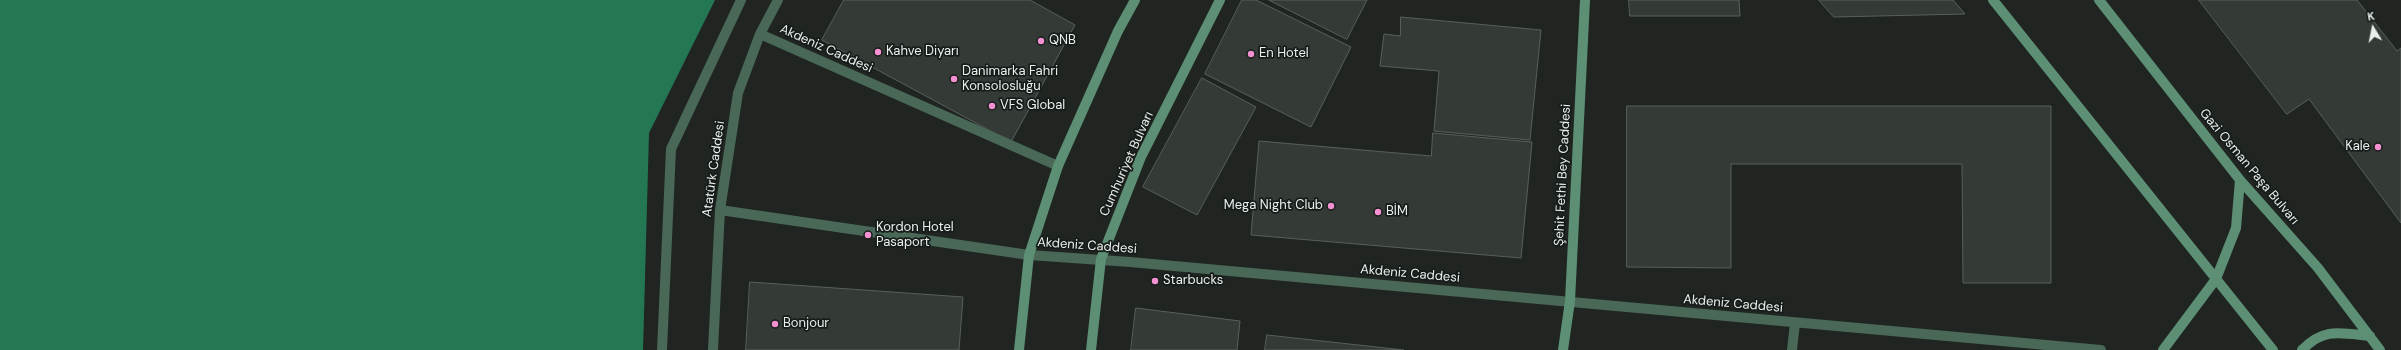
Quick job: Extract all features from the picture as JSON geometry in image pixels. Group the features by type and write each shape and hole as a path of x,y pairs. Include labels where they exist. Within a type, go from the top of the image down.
{"street":[{"path":"662,350 671,149 741,0"},
{"name":"Atatürk Caddesi","path":"713,350 720,210 738,93 760,34 778,0"},
{"path":"1020,350 1029,255 1058,166 1118,31 1135,0"},
{"name":"Cumhuriyet Bulvarı","path":"1091,350 1101,259 1141,157 1220,0"},
{"name":"Şehit Fethi Bey Caddesi","path":"1563,350 1570,302 1585,0"},
{"path":"1993,0 2273,350"},
{"name":"Gazi Osman Paşa Bulvarı","path":"2099,0 2240,180 2318,268 2380,350"},
{"name":"Akdeniz Caddesi","path":"760,34 1058,166"},
{"path":"2163,350 2216,279 2236,228 2240,180"},
{"name":"Akdeniz Caddesi","path":"720,210 1029,255 1101,259 2101,350"},
{"path":"1792,350 1795,323"},
{"path":"2302,350 2310,342 2331,332 2370,336"}],"shaded area":[{"path":"0,0 715,0 649,133 643,350 0,350"}],"building":[{"path":"844,0 1030,0 1075,25 1011,142 822,40"},
{"path":"1242,0 1256,0 1351,47 1311,127 1205,74"},
{"path":"1269,0 1367,0 1347,39"},
{"path":"1629,0 1739,0 1740,16 1630,16"},
{"path":"1819,0 1953,0 1965,14 1834,17"},
{"path":"2199,0 2357,0 2397,51 2401,48 2401,223 2309,99 2287,114"},
{"path":"1401,17 1541,30 1530,140 1434,131 1439,71 1380,66 1384,34 1400,36"},
{"path":"1202,78 1256,107 1197,215 1143,187"},
{"path":"1627,106 2051,106 2051,283 1963,283 1962,164 1731,164 1731,268 1627,267"},
{"path":"1433,133 1532,142 1521,258 1251,235 1259,141 1431,156"},
{"path":"750,282 963,297 959,350 746,350"},
{"path":"1136,308 1240,321 1237,350 1131,350"},
{"path":"1267,335 1404,350 1265,350"}],"place":[{"name":"QNB","path":"1041,41"},
{"name":"Kahve Diyarı","path":"878,52"},
{"name":"En Hotel","path":"1251,54"},
{"name":"Danimarka Fahri Konsolosluğu","path":"954,79"},
{"name":"VFS Global","path":"992,106"},
{"name":"Kale","path":"2378,147"},
{"name":"Mega Night Club","path":"1331,206"},
{"name":"BİM","path":"1378,212"},
{"name":"Kordon Hotel Pasaport","path":"868,235"},
{"name":"Starbucks","path":"1155,281"},
{"name":"Bonjour","path":"775,324"}]}
